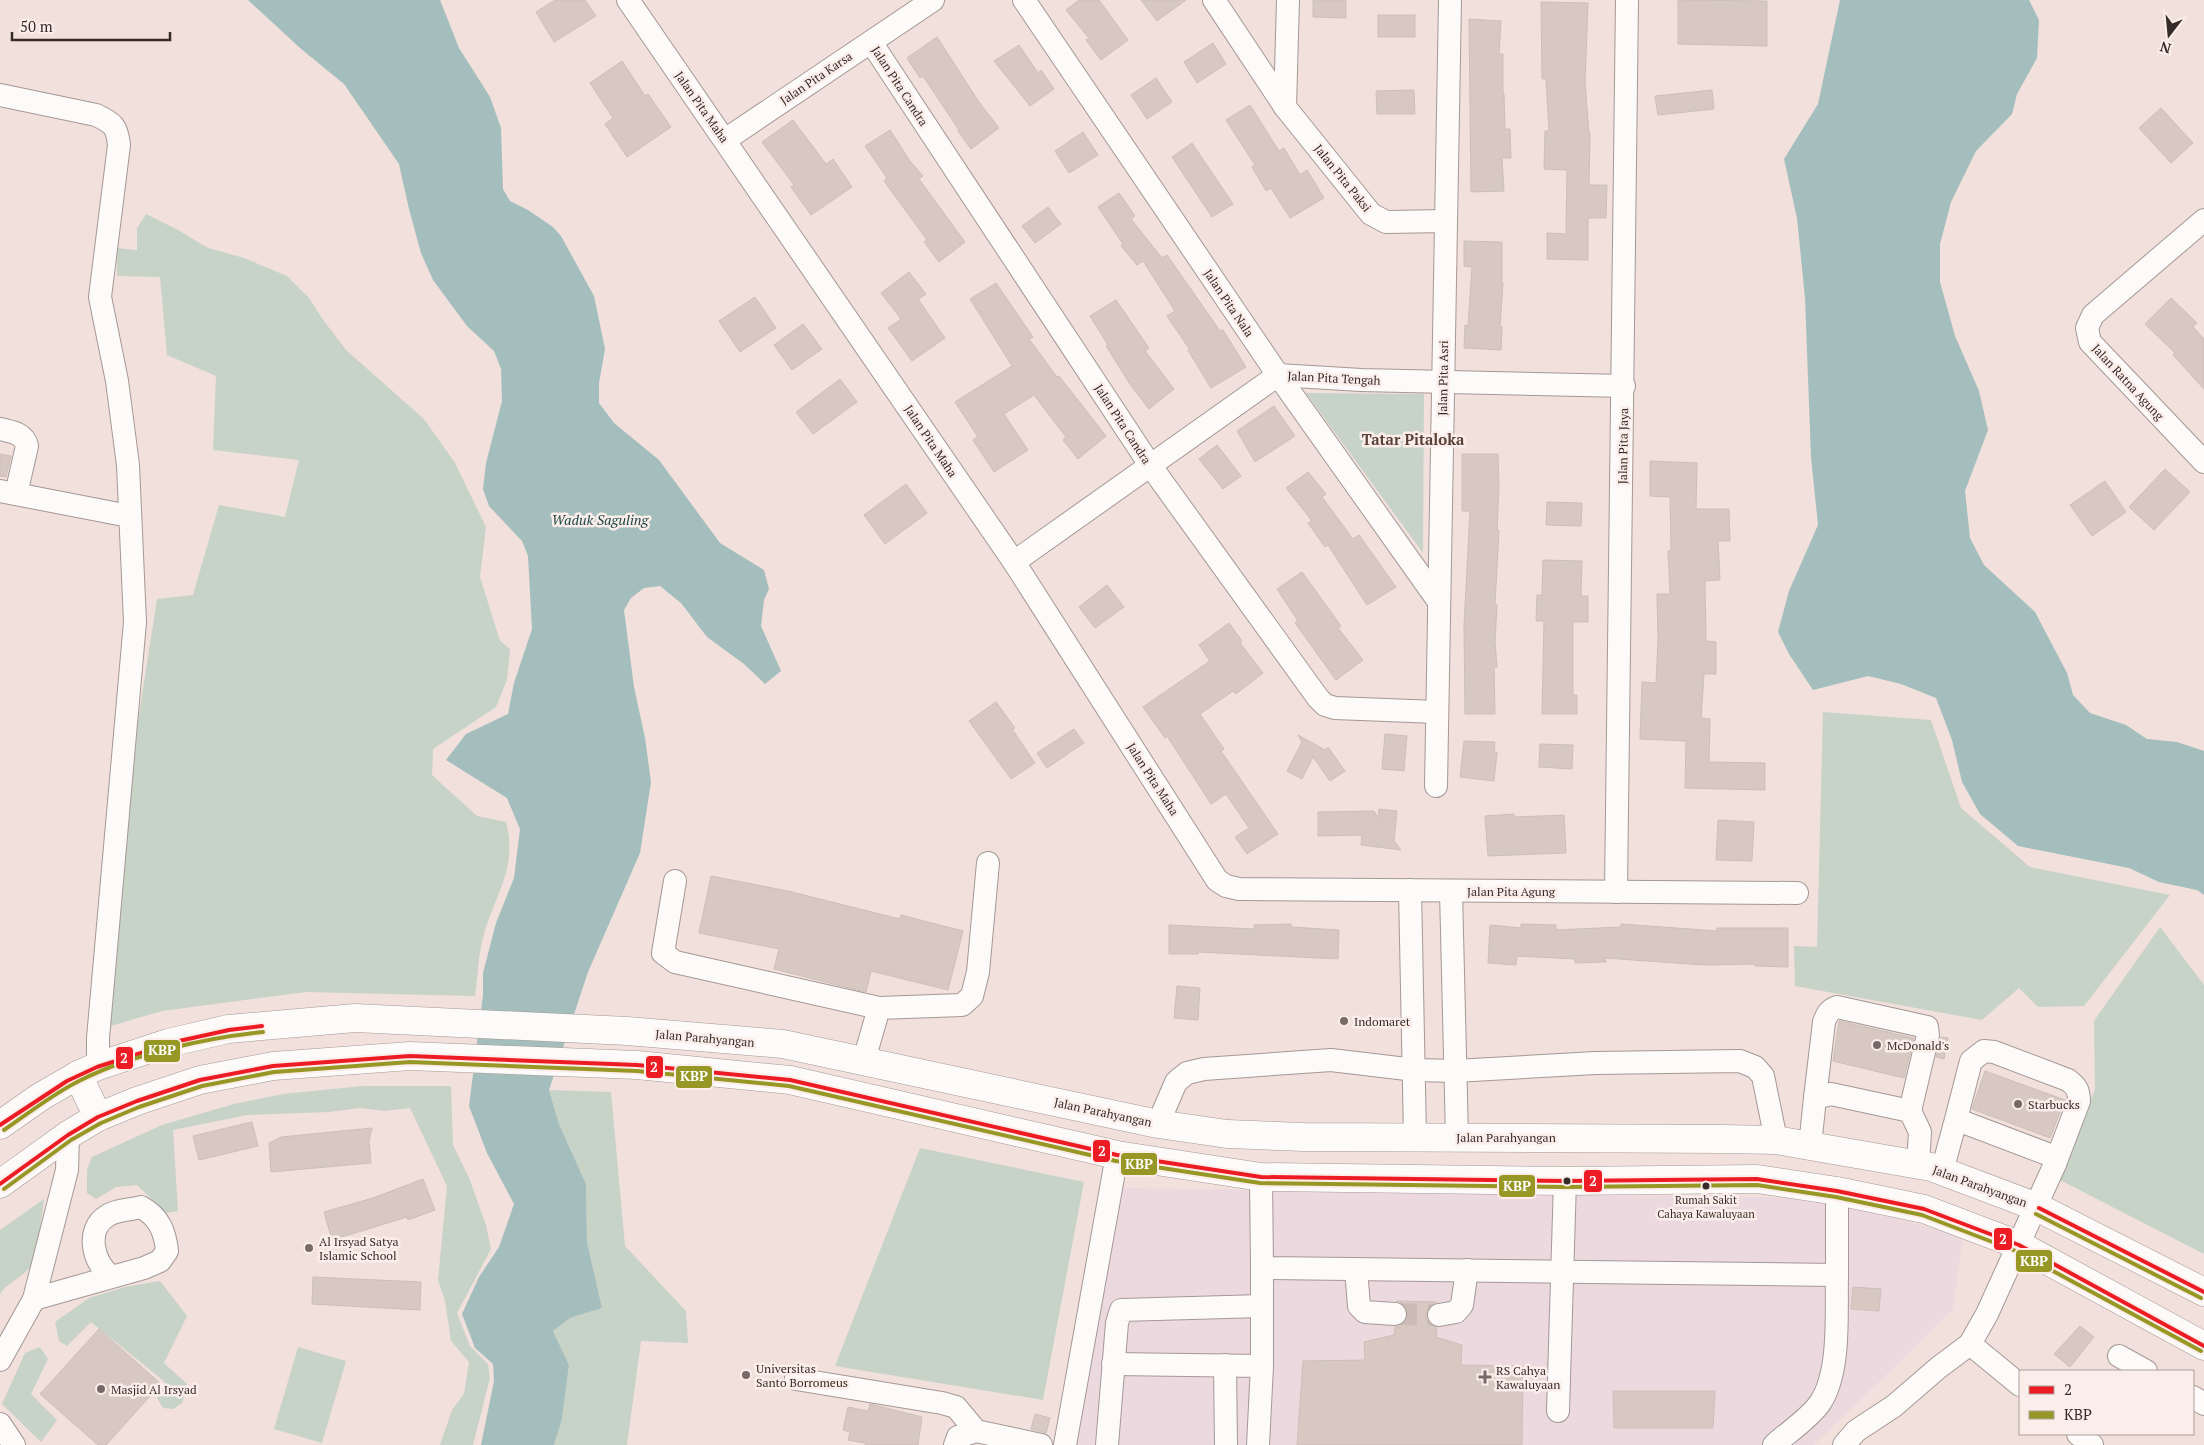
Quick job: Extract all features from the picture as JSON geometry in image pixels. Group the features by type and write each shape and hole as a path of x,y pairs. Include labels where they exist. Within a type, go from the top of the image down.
{"main road":[{"name":"Jalan Parahyangan","path":"0,1126 40,1097 88,1071 168,1043 228,1029 355,1018 627,1031 783,1044 1158,1124 1227,1134 1304,1137 1457,1136 1776,1140 1930,1168 2037,1207 2204,1292"},
{"path":"0,1184 68,1135 98,1117 137,1100 200,1080 274,1066 410,1056 637,1065 790,1080 1117,1155 1260,1177 1565,1181 1757,1180 1837,1191 1924,1209 2019,1245 2204,1346"},
{"path":"88,1071 98,1117"},
{"path":"1040,1136 1050,1101"}],"street":[{"name":"Jalan Pita Maha","path":"628,0 1014,562 1217,880 1226,886"},
{"name":"Jalan Pita Karsa","path":"725,140 932,0"},
{"name":"Jalan Pita Nala","path":"1024,0 1278,374 1439,602"},
{"name":"Jalan Pita Paksi","path":"1214,0 1285,106 1371,214 1386,222 1446,221"},
{"path":"1285,106 1288,0"},
{"name":"Jalan Pita Asri","path":"1436,786 1450,0"},
{"name":"Jalan Pita Jaya","path":"1616,892 1624,386 1627,0"},
{"name":"Jalan Pita Candra","path":"871,42 1150,466 1318,698 1326,705 1335,708 1437,712"},
{"path":"0,95 96,115 109,121 118,130 120,145 100,297 117,381 128,465 135,622 98,1038 88,1071"},
{"name":"Jalan Ratna Agung","path":"2204,220 2093,315 2087,328 2090,342 2204,462"},
{"name":"Jalan Pita Tengah","path":"1014,562 1278,374 1362,380 1624,386"},
{"path":"0,429 20,435 25,440 27,446 8,492 129,516"},
{"path":"676,881 663,952 675,962 880,1008 962,1005 972,996 978,972 988,863"},
{"name":"Jalan Pita Agung","path":"1226,886 1239,889 1797,893"},
{"path":"1410,890 1416,1136"},
{"path":"1451,891 1457,1136"},
{"path":"1810,1146 1824,1022 1830,1009 1837,1007 1927,1027 1928,1035 1910,1111 1920,1132 1930,1168"},
{"path":"864,1060 880,1008"},
{"path":"1844,1445 1856,1432 1894,1406 1938,1368 1970,1344 1987,1314 2055,1164 2079,1101 2079,1092 2076,1085 2068,1080 1984,1050 1971,1061 1954,1126 1930,1168"},
{"path":"1158,1124 1176,1082 1187,1073 1204,1069 1331,1060 1415,1070 1455,1071 1596,1063 1740,1061 1755,1067 1763,1076 1776,1140"},
{"path":"1816,1094 1831,1094 1910,1111"},
{"path":"1954,1126 1963,1122 2050,1155 2054,1158 2055,1164"},
{"path":"0,1360 34,1299 67,1170 68,1135"},
{"path":"1065,1445 1117,1155"},
{"path":"1258,1445 1262,1366 1260,1177"},
{"path":"1558,1411 1565,1181"},
{"path":"1774,1445 1819,1404 1829,1386 1834,1365 1837,1191"},
{"path":"1262,1268 1563,1270 1837,1275"},
{"path":"1356,1269 1359,1306 1365,1312 1395,1314"},
{"path":"1439,1315 1456,1312 1462,1306 1467,1270"},
{"path":"34,1299 111,1276"},
{"path":"1107,1445 1113,1364 1120,1310 1262,1306"},
{"path":"1970,1344 2019,1384"},
{"path":"2119,1356 2144,1370"},
{"path":"1113,1364 1262,1366"},
{"path":"1225,1365 1226,1445"},
{"path":"796,1379 948,1404 956,1408 976,1431"},
{"path":"0,1424 14,1445"},
{"path":"955,1445 958,1437 976,1431 1041,1445"},
{"path":"2079,1435 2092,1445"}],"shaded area":[{"path":"146,214 208,248 244,258 287,276 309,298 347,351 424,419 455,463 486,527 480,577 500,641 510,649 507,680 496,707 433,749 432,775 477,816 506,822 509,838 507,866 504,880 482,942 475,996 306,992 162,1011 107,1027 134,747 157,599 193,595 219,505 285,517 299,460 213,450 216,376 167,355 160,277 117,276 117,248 137,250 137,228"},
{"path":"1306,393 1424,394 1423,553"},
{"path":"1823,712 1931,720 1961,808 2030,867 2170,895 2084,1006 2038,1007 2019,988 1982,1020 1795,986 1794,946 1817,947"},
{"path":"2160,927 2204,985 2204,1254 2058,1179 2095,1090 2094,1021"},
{"path":"363,1086 451,1086 453,1145 469,1178 486,1225 491,1249 457,1313 470,1346 488,1364 490,1378 473,1445 440,1445 452,1410 464,1394 469,1362 451,1341 445,1301 438,1280 447,1186 410,1108 384,1111 360,1108 329,1112 247,1115 173,1130 178,1211 166,1213 137,1185 116,1187 96,1199 87,1193 87,1170 92,1157 162,1125 234,1104 283,1094"},
{"path":"549,1090 611,1092 625,1246 686,1311 688,1343 641,1341 627,1445 554,1445 562,1419 569,1365 553,1331 570,1318 602,1308 587,1242 586,1184 559,1124"},
{"path":"920,1148 1084,1182 1043,1400 835,1366"},
{"name":"RS Cahya Kawaluyaan","path":"1122,1188 1820,1198 1963,1236 1953,1310 1814,1445 1075,1445"},
{"path":"44,1199 33,1262 26,1272 0,1294 0,1230"},
{"path":"160,1281 187,1316 164,1363 187,1384 182,1403 173,1409 163,1408 157,1398 165,1382 91,1322 67,1346 59,1341 55,1322 89,1298 125,1287"},
{"path":"40,1347 48,1359 31,1394 57,1420 41,1442 2,1404 25,1353"},
{"path":"298,1347 346,1361 322,1443 274,1429"}],"water":[{"name":"Waduk Saguling","path":"248,0 440,0 459,48 490,97 501,128 503,189 510,201 528,210 553,227 561,236 594,296 605,349 599,383 599,403 614,423 659,460 720,543 764,570 769,589 764,600 761,626 781,671 765,684 744,664 707,637 681,603 660,586 644,588 631,598 624,610 634,687 645,738 651,782 640,853 588,972 549,1090 559,1124 586,1184 587,1242 602,1308 570,1318 553,1331 569,1365 562,1419 554,1445 481,1445 494,1381 493,1364 475,1348 462,1314 479,1277 499,1247 514,1204 487,1153 469,1106 483,995 483,973 496,923 514,878 520,829 507,798 446,760 466,734 508,714 514,683 532,629 528,556 522,541 489,506 483,489 486,463 502,401 501,369 494,351 467,326 433,280 421,253 399,164 344,84 300,48"},
{"path":"1840,0 2029,0 2039,20 2037,58 2017,94 2012,114 1976,151 1951,202 1940,244 1940,282 1955,336 1979,391 1988,430 1965,491 1970,538 1984,565 2035,612 2067,673 2073,695 2090,713 2126,725 2147,739 2177,742 2204,751 2204,895 2197,890 2159,882 2129,868 2018,846 1980,814 1962,782 1952,740 1936,698 1901,684 1868,676 1813,690 1789,654 1778,632 1789,591 1818,525 1811,457 1805,298 1797,218 1784,159 1818,104"}],"building":[{"path":"555,0 585,0 596,16 554,42 536,12"},
{"path":"1079,0 1099,0 1128,40 1101,60 1086,40 1089,38 1066,10"},
{"path":"1141,0 1186,0 1157,21"},
{"path":"1313,0 1346,0 1346,18 1313,17"},
{"path":"1678,0 1767,1 1767,46 1678,44"},
{"path":"1541,2 1588,3 1585,82 1590,133 1589,185 1607,185 1606,218 1588,218 1588,260 1547,259 1547,233 1566,234 1567,170 1544,169 1545,131 1549,131 1546,79 1542,79"},
{"path":"1378,15 1415,15 1415,37 1378,37"},
{"path":"1469,19 1501,21 1499,54 1503,54 1505,129 1510,129 1511,158 1502,158 1504,191 1471,192"},
{"path":"937,37 979,102 999,128 971,149 923,76 920,78 907,58"},
{"path":"1213,43 1226,64 1197,83 1184,62"},
{"path":"1019,45 1038,73 1041,70 1054,89 1030,106 994,61"},
{"path":"622,61 645,96 648,94 671,127 627,157 605,124 613,118 590,83"},
{"path":"1156,78 1172,102 1147,119 1131,95"},
{"path":"1414,90 1415,114 1377,114 1376,91"},
{"path":"1712,90 1714,109 1658,115 1655,96"},
{"path":"1250,105 1279,151 1284,148 1300,175 1307,170 1324,198 1290,218 1271,188 1266,191 1252,167 1255,165 1226,120"},
{"path":"2161,108 2193,143 2171,163 2139,128"},
{"path":"793,120 826,164 833,159 852,187 811,215 791,187 794,185 762,142"},
{"path":"890,130 910,161 923,176 919,179 965,242 939,262 924,242 927,240 884,181 887,178 865,146"},
{"path":"1083,132 1098,155 1069,173 1055,151"},
{"path":"1192,143 1233,204 1212,217 1172,157"},
{"path":"1119,193 1135,216 1131,219 1162,258 1167,255 1220,331 1223,330 1246,367 1211,388 1188,350 1190,350 1167,316 1175,311 1143,261 1137,265 1121,246 1123,244 1098,207"},
{"path":"1048,207 1061,224 1035,243 1022,226"},
{"path":"1464,241 1502,242 1501,350 1464,348 1465,325 1468,326 1472,267 1464,266"},
{"path":"909,272 926,294 918,299 945,338 912,361 888,328 901,319 881,293"},
{"path":"996,283 1033,337 1029,339 1057,377 1059,376 1106,436 1078,459 1063,440 1066,437 1034,395 1004,414 1028,450 994,472 973,440 978,437 955,402 1012,366 970,299"},
{"path":"755,297 776,328 740,352 719,321"},
{"path":"2171,298 2197,323 2193,327 2204,339 2204,389 2173,355 2175,353 2145,324"},
{"path":"1116,300 1149,348 1145,351 1174,389 1149,409 1132,387 1106,346 1108,345 1090,316"},
{"path":"803,324 822,349 792,370 774,345"},
{"path":"840,379 857,402 813,434 796,412"},
{"path":"1274,406 1295,436 1255,462 1237,431"},
{"path":"1217,445 1241,476 1223,489 1199,459"},
{"path":"0,454 11,456 6,477 0,476"},
{"path":"1462,454 1498,454 1497,530 1499,530 1495,605 1497,605 1495,642 1497,667 1494,667 1495,714 1465,714 1464,625 1470,511 1462,511"},
{"path":"1650,461 1697,463 1696,509 1729,509 1730,541 1718,541 1720,580 1705,581 1706,641 1716,642 1716,674 1704,674 1701,718 1710,719 1709,762 1765,763 1765,790 1685,788 1686,741 1640,739 1642,682 1656,683 1658,640 1657,594 1670,594 1668,551 1671,550 1670,497 1650,496"},
{"path":"2165,469 2190,492 2154,530 2129,507"},
{"path":"1308,472 1326,494 1322,497 1353,539 1359,535 1396,587 1367,605 1328,545 1325,547 1308,523 1312,521 1286,488"},
{"path":"2105,481 2126,512 2092,536 2070,505"},
{"path":"906,484 927,513 885,544 864,515"},
{"path":"1547,502 1582,503 1581,526 1546,525"},
{"path":"1543,560 1582,561 1581,596 1588,596 1588,622 1573,622 1573,695 1577,695 1577,714 1542,714 1544,621 1536,621 1537,595 1542,595"},
{"path":"1302,572 1341,626 1338,628 1363,660 1336,680 1295,623 1298,621 1277,589"},
{"path":"1107,585 1124,607 1095,628 1079,607"},
{"path":"1229,623 1242,641 1240,643 1263,673 1236,694 1233,691 1200,714 1224,749 1221,751 1278,834 1247,854 1235,837 1249,828 1226,794 1211,804 1167,736 1165,738 1143,707 1210,661 1199,645"},
{"path":"996,702 1015,728 1012,729 1035,763 1011,779 969,721"},
{"path":"1074,729 1084,743 1047,768 1037,753"},
{"path":"1385,734 1407,736 1404,771 1382,769"},
{"path":"1298,735 1325,750 1328,747 1345,771 1330,781 1313,757 1302,779 1287,771 1302,742"},
{"path":"1464,741 1495,742 1494,752 1497,752 1494,781 1460,777"},
{"path":"1540,744 1573,745 1572,769 1539,767"},
{"path":"1379,809 1397,811 1394,841 1401,850 1361,845 1362,835 1318,836 1318,812 1374,811 1378,818"},
{"path":"1514,814 1515,817 1564,815 1566,853 1488,856 1485,816"},
{"path":"1718,820 1754,822 1752,861 1716,860"},
{"path":"711,876 788,891 900,919 901,915 963,931 948,990 871,971 866,992 774,969 779,949 699,933"},
{"path":"1291,924 1291,927 1339,930 1338,959 1198,952 1198,954 1169,954 1169,925 1254,929 1254,925"},
{"path":"1521,924 1556,925 1556,930 1621,927 1621,924 1717,931 1717,928 1788,928 1788,967 1755,966 1755,964 1704,965 1605,958 1606,962 1575,963 1575,959 1517,956 1516,965 1488,963 1490,925 1521,928"},
{"path":"1177,986 1200,988 1198,1020 1174,1018"},
{"name":"McDonald's","path":"1839,1021 1914,1038 1904,1078 1833,1061"},
{"path":"1941,1037 1948,1038 1944,1059 1936,1057"},
{"name":"Starbucks","path":"1985,1071 2065,1100 2050,1138 1972,1109"},
{"path":"252,1122 258,1146 199,1160 193,1136"},
{"path":"372,1128 369,1141 371,1163 271,1172 269,1143 281,1137"},
{"path":"423,1179 435,1210 408,1220 407,1217 332,1240 324,1212 373,1198"},
{"path":"313,1277 421,1282 420,1310 312,1304"},
{"path":"1853,1287 1881,1289 1879,1311 1851,1309"},
{"path":"1396,1301 1437,1302 1427,1310 1426,1318 1429,1324 1437,1328 1436,1337 1462,1345 1461,1365 1523,1366 1522,1445 1297,1445 1303,1361 1365,1360 1364,1342 1394,1335 1395,1327 1401,1326 1406,1321 1407,1308 1402,1303"},
{"path":"2080,1326 2094,1337 2070,1367 2054,1354"},
{"name":"Masjid Al Irsyad","path":"99,1329 161,1384 106,1445 98,1445 40,1394"},
{"path":"1613,1391 1715,1391 1713,1428 1614,1428"},
{"path":"870,1404 922,1417 918,1445 865,1445 865,1443 848,1440 850,1432 843,1430 848,1407 868,1411"},
{"path":"1035,1414 1050,1418 1046,1433 1031,1429"}],"tunnel":[{"path":"1395,1314 1439,1315"}],"transit line":[{"name":"2","path":"0,1125 67,1081 97,1067 179,1041 229,1030 262,1026"},
{"name":"KBP","path":"4,1130 71,1085 123,1062 170,1048 217,1038 263,1032"},
{"name":"2","path":"0,1184 68,1135 98,1117 137,1101 200,1080 273,1066 410,1056 637,1065 790,1080 1117,1155 1261,1177 1565,1181 1757,1179 1837,1191 1924,1209 2019,1245 2204,1346"},
{"name":"KBP","path":"4,1189 71,1140 101,1123 139,1107 202,1086 274,1072 410,1062 637,1071 789,1086 1116,1161 1260,1183 1565,1187 1757,1185 1836,1197 1922,1215 2016,1251 2201,1351"},
{"name":"2","path":"2039,1208 2204,1292"},
{"name":"KBP","path":"2036,1214 2201,1298"}],"place":[{"name":"Indomaret","path":"1344,1021"},
{"name":"McDonald's","path":"1877,1045"},
{"name":"Starbucks","path":"2018,1104"},
{"name":"Rumah Sakit Cahaya Kawaluyaan","path":"1706,1186"},
{"name":"Al Irsyad Satya Islamic School","path":"309,1248"},
{"name":"Universitas Santo Borromeus","path":"746,1375"},
{"name":"RS Cahya Kawaluyaan","path":"1485,1377"},
{"name":"Masjid Al Irsyad","path":"101,1389"}],"district":[{"name":"Tatar Pitaloka","path":"1413,439"}]}
